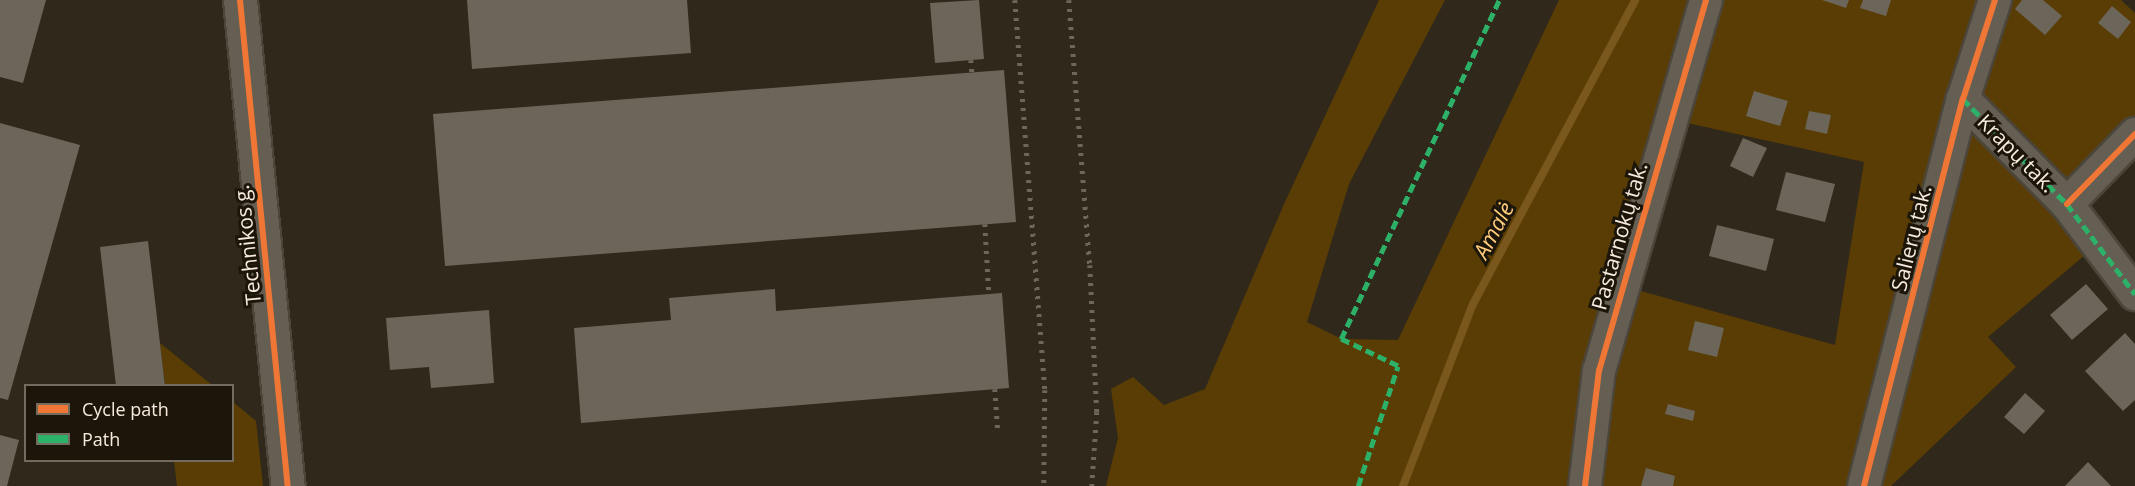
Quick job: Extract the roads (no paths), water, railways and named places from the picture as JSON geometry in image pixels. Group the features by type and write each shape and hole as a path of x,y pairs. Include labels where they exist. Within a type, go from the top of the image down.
{"street":[{"name":"Technikos g.","path":"240,0 288,486"},
{"name":"Pastarnokų tak.","path":"1585,486 1599,371 1706,0"},
{"name":"Salierų tak.","path":"1864,486 1963,99 1995,0"},
{"name":"Krapų tak.","path":"1963,99 2067,204 2135,294"},
{"path":"2067,204 2135,134"}],"waterway":[{"name":"Amalė","path":"1403,486 1473,304 1635,0"}],"railway":[{"path":"1015,0 1045,390 1044,486"},
{"path":"1069,0 1090,265 1097,412 1092,486"},
{"path":"971,60 972,72"},
{"path":"985,224 989,294"},
{"path":"995,389 998,432"}]}
